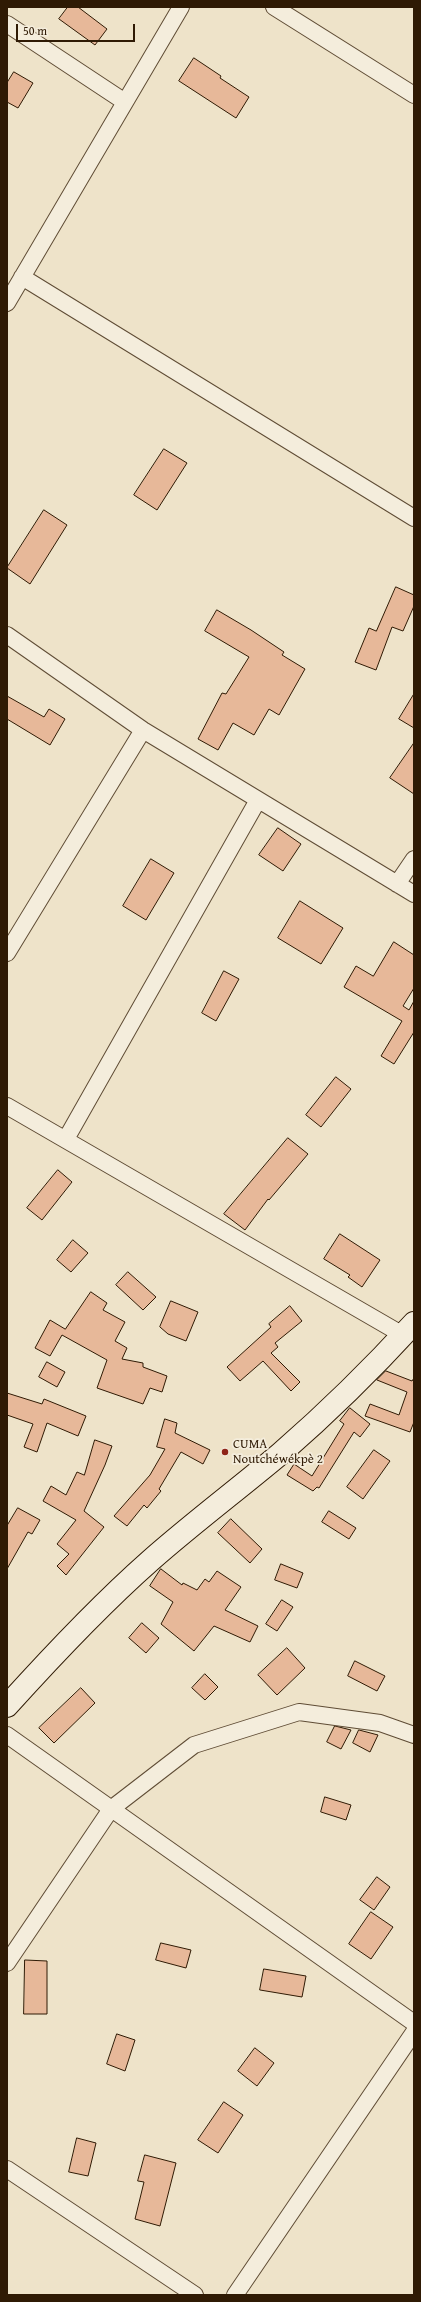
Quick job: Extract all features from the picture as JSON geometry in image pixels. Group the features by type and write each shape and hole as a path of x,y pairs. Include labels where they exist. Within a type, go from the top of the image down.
{"main road":[{"path":"7,1706 47,1662 141,1569 279,1454 337,1402 408,1329"}],"street":[{"path":"7,303 180,7"},
{"path":"274,7 414,95"},
{"path":"7,24 125,102"},
{"path":"22,277 414,518"},
{"path":"7,635 143,730 414,894"},
{"path":"7,953 143,730"},
{"path":"66,1139 258,800"},
{"path":"397,884 414,859"},
{"path":"7,1106 408,1329"},
{"path":"7,1963 111,1809 194,1745 299,1712 380,1723 414,1735"},
{"path":"7,1735 414,2023"},
{"path":"235,2295 414,2032"},
{"path":"7,2169 195,2295"}],"building":[{"path":"68,7 78,7 107,29 95,45 59,19"},
{"path":"194,58 221,76 220,78 249,97 236,118 179,81"},
{"path":"14,72 33,83 18,108 7,102 7,83"},
{"path":"164,449 187,463 157,510 134,495"},
{"path":"44,510 67,525 30,584 7,568"},
{"path":"396,587 414,595 414,606 403,631 392,627 376,670 355,662 369,628 376,631"},
{"path":"217,610 284,652 282,655 305,669 279,715 269,709 254,735 233,723 218,750 198,739 222,693 226,694 249,657 205,631"},
{"path":"414,694 414,728 399,719"},
{"path":"7,696 44,717 49,709 65,719 50,745 7,719"},
{"path":"414,743 414,794 390,778"},
{"path":"278,828 301,844 283,871 259,855"},
{"path":"151,859 174,873 146,920 123,906"},
{"path":"300,901 343,928 321,964 278,938"},
{"path":"394,942 414,955 414,988 403,1006 409,1010 414,1001 414,1032 394,1064 381,1056 402,1021 344,987 356,966 373,976"},
{"path":"224,971 239,979 216,1021 202,1013"},
{"path":"336,1077 351,1089 321,1127 306,1115"},
{"path":"288,1138 308,1154 269,1200 268,1199 245,1230 224,1214"},
{"path":"58,1170 72,1182 42,1220 27,1208"},
{"path":"340,1234 380,1260 362,1287 348,1277 350,1275 324,1259"},
{"path":"73,1240 88,1253 71,1272 57,1260"},
{"path":"128,1272 156,1297 143,1310 116,1285"},
{"path":"91,1292 107,1303 103,1310 125,1322 115,1341 127,1348 122,1359 143,1363 143,1367 167,1376 162,1392 150,1388 143,1404 97,1388 107,1360 62,1335 50,1356 35,1348 50,1320 65,1329"},
{"path":"171,1301 198,1312 186,1341 168,1334 160,1327"},
{"path":"290,1306 302,1321 275,1343 278,1347 271,1353 300,1382 291,1391 263,1361 240,1381 227,1367 271,1327 269,1324"},
{"path":"47,1362 65,1372 57,1387 39,1377"},
{"path":"386,1371 412,1381 414,1378 414,1422 410,1432 365,1416 370,1404 399,1415 407,1392 377,1380"},
{"path":"7,1393 42,1404 44,1399 86,1416 78,1436 47,1423 37,1452 24,1447 33,1424 7,1415"},
{"path":"350,1408 370,1424 360,1437 354,1432 319,1488 317,1487 313,1491 287,1475 294,1464 312,1476 344,1424 340,1421"},
{"path":"165,1419 177,1423 175,1433 210,1450 203,1464 181,1452 159,1489 161,1491 147,1508 144,1505 127,1526 114,1516 150,1475 165,1449 157,1447"},
{"path":"95,1440 112,1446 84,1511 104,1527 66,1575 57,1566 69,1554 57,1544 76,1520 43,1501 51,1486 66,1495 77,1472 84,1475"},
{"path":"374,1450 390,1461 363,1499 347,1487"},
{"path":"18,1508 40,1520 32,1534 28,1532 7,1569 7,1526"},
{"path":"329,1511 356,1528 349,1539 322,1522"},
{"path":"231,1519 262,1549 250,1563 218,1533"},
{"path":"281,1564 303,1573 297,1588 275,1580"},
{"path":"161,1569 182,1585 183,1583 197,1590 205,1579 209,1582 217,1571 241,1587 225,1610 258,1626 250,1642 214,1626 194,1651 161,1624 173,1602 150,1586"},
{"path":"282,1600 293,1607 277,1631 266,1624"},
{"path":"142,1623 159,1638 146,1653 129,1638"},
{"path":"287,1648 305,1668 277,1695 258,1675"},
{"path":"355,1661 385,1676 377,1691 348,1676"},
{"path":"205,1674 218,1687 205,1700 192,1688"},
{"path":"81,1688 95,1703 54,1743 39,1728"},
{"path":"335,1726 351,1730 341,1749 327,1742"},
{"path":"359,1730 378,1735 370,1752 353,1743"},
{"path":"325,1797 351,1805 346,1820 321,1812"},
{"path":"377,1877 390,1887 374,1910 360,1900"},
{"path":"371,1912 393,1927 371,1959 349,1944"},
{"path":"161,1943 191,1950 186,1968 156,1960"},
{"path":"25,1960 47,1961 47,2014 24,2014"},
{"path":"264,1969 306,1976 302,1997 260,1990"},
{"path":"117,2034 135,2040 125,2071 107,2064"},
{"path":"255,2048 274,2063 257,2086 238,2071"},
{"path":"224,2102 243,2115 218,2153 198,2140"},
{"path":"77,2138 96,2143 88,2176 69,2172"},
{"path":"145,2155 176,2163 160,2226 135,2219 144,2182 138,2181"}],"place":[{"name":"CUMA Noutchéwékpè 2","path":"225,1452"}]}
